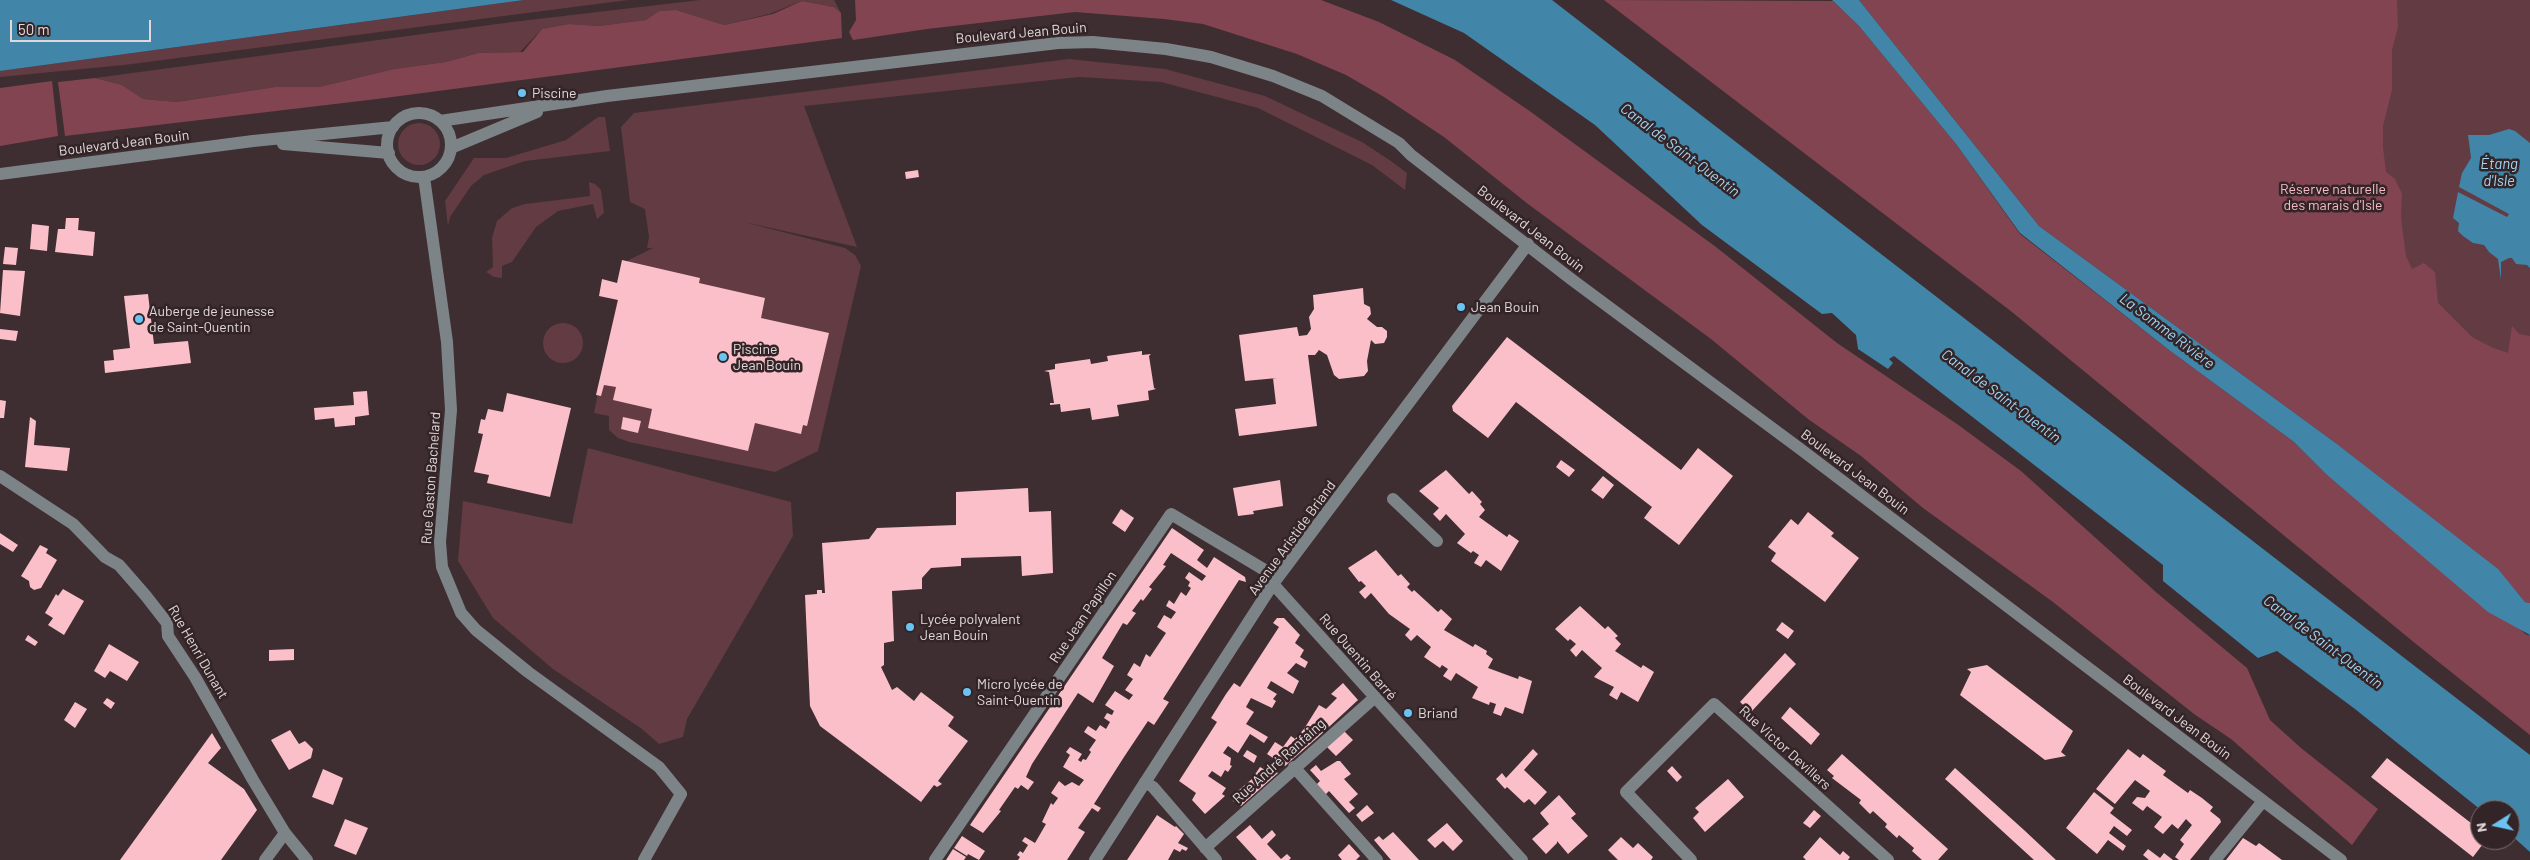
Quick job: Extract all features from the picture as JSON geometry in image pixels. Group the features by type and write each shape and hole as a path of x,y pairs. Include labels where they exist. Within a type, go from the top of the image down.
{"street":[{"name":"Boulevard Jean Bouin","path":"440,121 626,94 1020,46 1093,42 1166,49 1211,58 1255,70 1322,96 1399,143 1435,174 1571,279 1807,454 2341,860"},
{"name":"Boulevard Jean Bouin","path":"451,148 553,105"},
{"path":"420,113 431,115 440,121 446,128 451,148 445,164 424,177 405,173 398,168 389,154 389,136 393,127 400,119 420,113"},
{"name":"Boulevard Jean Bouin","path":"0,174 253,141 393,127"},
{"name":"Boulevard Jean Bouin","path":"253,141 389,154"},
{"name":"Rue Gaston Bachelard","path":"424,177 447,353 451,410 440,542 442,567 461,613 488,641 659,767 681,794 644,860"},
{"name":"Avenue Aristide Briand","path":"1095,860 1273,584 1528,244"},
{"name":"Rue Henri Dunant","path":"0,476 73,524 105,557 119,565 146,596 167,624 168,636 195,677 285,833 307,860"},
{"path":"1393,499 1437,541"},
{"name":"Rue Quentin Barré","path":"1171,514 1268,572 1273,584 1522,860"},
{"name":"Rue Jean Papillon","path":"935,860 1171,514"},
{"name":"Rue André Ranfaing","path":"1206,848 1294,767 1374,698"},
{"name":"Rue Victor Devillers","path":"1691,860 1626,792 1714,704 1888,860"},
{"path":"1294,767 1376,860"},
{"path":"1145,782 1153,787 1216,860"},
{"path":"2215,860 2262,801"},
{"path":"265,860 285,833"}],"green space":[{"path":"524,0 628,0 124,65 0,77 0,71"},
{"path":"700,0 834,0 841,13 834,7 802,1 769,14 724,25 676,10 659,11 646,20 599,26 569,24 542,29 520,52 478,53 446,62 394,69 319,87 275,87 177,102 143,99 122,85 95,78 512,22"},
{"path":"855,0 1321,0 1379,22 1455,60 1531,112 1716,247 1837,343 1957,424 2021,471 2157,593 2247,668 2270,720 2301,748 2378,809 2352,845 2231,739 2194,714 2053,602 1923,508 1861,456 1808,419 1711,339 1528,204 1444,137 1384,97 1346,75 1297,54 1203,24 1075,12 927,29 853,40 849,32 856,20"},
{"path":"1604,0 1833,1 1859,26 1956,144 2020,234 2169,350 2294,442 2327,475 2527,635 2530,635 2530,735 2416,644 2012,312"},
{"name":"Réserve naturelle des marais d'Isle","path":"1859,0 2530,0 2530,594 2337,444"},
{"name":"Réserve naturelle des marais d'Isle","path":"1859,0 2397,0 2398,27 2392,50 2392,90 2383,126 2383,147 2386,172 2395,179 2402,194 2401,218 2406,256 2412,269 2424,263 2435,272 2438,303 2472,337 2508,353 2512,326 2519,334 2530,336 2530,603 2525,602 2497,569 2337,444 2039,226"},
{"path":"802,1 834,7 841,13 842,38 377,99 65,136 58,82 95,78 122,85 143,99 177,102 275,87 319,87 394,69 446,62 478,53 523,52 542,29 569,24 599,26 646,20 659,11 676,10 724,25 773,14"},
{"path":"1069,59 1165,69 1265,96 1362,142 1391,161 1407,173 1405,190 1372,165 1258,108 1161,82 1079,77 804,106 857,247 744,222 845,248 855,255 861,266 818,451 775,472 629,442 618,438 609,430 609,416 594,413 625,262 653,248 647,248 649,237 645,209 630,202 621,127 634,113"},
{"path":"52,81 58,136 0,146 0,88"},
{"path":"598,117 605,117 610,151 525,161 484,175 471,186 450,217 448,226 445,201 474,158 506,158 566,140"},
{"path":"419,123 434,129 440,144 434,159 419,165 404,159 398,144 404,129"},
{"path":"589,182 595,184 601,190 604,213 597,219 593,204 558,211 536,227 512,262 502,266 502,278 494,277 486,272 493,267 492,238 497,221 512,208 525,204 590,196"},
{"path":"563,323 577,329 583,343 577,357 563,363 549,357 543,343 549,329"},
{"path":"588,448 791,502 793,536 687,719 683,737 659,744 642,729 553,669 493,618 458,561 463,501 572,524"}],"water":[{"path":"0,0 524,0 0,71"},
{"name":"Canal de Saint-Quentin","path":"1391,0 1552,0 2530,755 2530,852 2520,843 2520,800 2470,801 2355,709 2277,651 2258,658 2163,581 2163,565 1894,356 1889,359 1893,363 1888,369 1858,349 1856,335 1832,313 1822,314 1702,225 1595,125 1464,33"},
{"name":"La Somme Rivière","path":"1832,0 1859,0 2039,226 2337,444 2498,569 2525,602 2530,603 2530,635 2488,612 2327,475 2294,442 2169,350 2020,233 1956,144 1859,26"},
{"name":"Étang d'Isle","path":"2509,129 2515,131 2530,143 2530,268 2527,265 2516,264 2512,258 2509,258 2501,262 2501,280 2498,259 2484,245 2473,243 2463,236 2458,231 2459,223 2453,218 2458,192 2507,217 2509,214 2459,187 2462,173 2471,158 2468,135 2489,135"}],"building":[{"path":"918,170 919,177 906,179 905,172"},
{"path":"66,218 79,218 78,230 95,232 93,256 55,252 58,229 65,229"},
{"path":"32,224 49,226 47,251 30,249"},
{"path":"5,247 18,248 16,265 3,264"},
{"path":"622,260 700,278 699,283 765,298 761,318 829,333 807,426 803,425 801,434 755,423 748,451 648,428 652,409 613,400 616,387 604,385 601,396 596,395 618,300 599,296 602,279 617,283"},
{"path":"3,270 25,271 20,316 0,313"},
{"path":"1363,288 1364,304 1370,307 1371,314 1367,319 1377,327 1382,327 1387,331 1384,343 1375,344 1371,340 1367,361 1368,371 1364,376 1339,379 1334,375 1327,355 1319,350 1315,355 1308,355 1317,426 1239,436 1235,409 1276,404 1273,378 1245,381 1239,335 1297,327 1299,336 1307,335 1311,329 1309,317 1314,309 1313,295"},
{"name":"Auberge de jeunesse de Saint-Quentin","path":"148,294 154,344 188,341 191,363 105,373 104,361 114,360 113,350 130,348 124,296"},
{"path":"0,329 18,331 16,341 0,339"},
{"path":"1507,337 1681,470 1698,448 1733,476 1679,545 1644,518 1652,507 1516,402 1488,438 1453,411 1452,406"},
{"path":"1142,351 1142,355 1151,354 1149,356 1154,388 1156,389 1148,391 1149,400 1117,405 1119,416 1092,420 1090,408 1061,412 1060,404 1050,405 1050,403 1054,403 1049,372 1044,371 1055,369 1055,364 1090,359 1091,364 1108,361 1107,356"},
{"path":"367,391 369,415 355,417 355,425 335,427 334,418 315,420 314,408 354,405 353,392"},
{"path":"507,393 571,408 550,497 487,483 489,475 474,472 483,434 478,433 481,419 485,420 488,409 503,412"},
{"path":"0,400 6,401 4,418 0,418"},
{"path":"30,417 36,421 34,445 70,448 67,471 25,467"},
{"path":"623,417 641,421 638,433 621,429"},
{"path":"1561,460 1575,470 1569,477 1556,467"},
{"path":"1446,470 1469,494 1472,491 1482,502 1480,504 1485,510 1479,517 1507,537 1509,534 1519,541 1501,571 1486,560 1481,567 1474,563 1479,555 1473,551 1471,553 1457,543 1465,534 1446,514 1440,521 1433,514 1439,508 1419,491"},
{"path":"1603,476 1614,485 1603,499 1591,490"},
{"path":"1280,480 1283,506 1253,511 1254,514 1238,516 1233,488"},
{"path":"1028,488 1029,512 1051,511 1053,573 1022,576 1021,556 961,558 961,566 931,568 922,578 922,589 892,591 894,641 884,643 884,665 881,667 892,690 897,687 914,701 921,692 954,717 948,726 968,741 938,781 942,784 937,787 934,785 921,802 820,726 810,706 805,595 817,594 817,590 822,590 822,593 825,593 822,543 869,539 877,528 956,525 956,492"},
{"path":"1121,509 1134,518 1125,532 1112,523"},
{"path":"1808,512 1834,533 1831,536 1859,558 1825,602 1771,561 1776,553 1768,547 1791,519 1798,525"},
{"path":"1172,528 1204,550 1197,560 1207,568 1214,557 1245,577 1246,582 1239,580 1163,699 1169,702 1154,725 1148,721 1124,757 1094,804 1101,808 1098,812 1092,808 1078,828 1085,832 1067,860 1018,860 1020,857 1017,855 1020,851 1023,853 1028,845 1022,841 1025,837 1035,843 1046,824 1042,822 1051,803 1053,805 1058,798 1051,793 1059,781 1065,786 1072,782 1079,786 1084,780 1063,767 1070,755 1066,752 1070,747 1082,754 1078,760 1081,762 1083,759 1086,760 1091,752 1089,750 1096,740 1084,732 1088,726 1096,731 1100,725 1106,729 1110,722 1104,718 1107,713 1112,715 1114,711 1105,705 1115,691 1129,700 1133,695 1125,690 1133,679 1127,675 1134,663 1140,667 1146,654 1150,657 1166,633 1157,627 1164,615 1171,619 1176,612 1166,606 1169,600 1174,604 1181,592 1186,596 1191,588 1188,586 1190,582 1185,578 1189,572 1202,581 1206,576 1171,553 1163,565 1166,566 1149,587 1152,589 1132,611 1136,613 1127,625 1123,623 1102,658 1114,666 1093,703 1078,693 1032,764 1026,777 1034,782 1028,790 1021,785 1018,789 1015,787 999,810 1001,811 983,833 970,825"},
{"path":"0,533 18,545 13,552 0,544"},
{"path":"40,545 48,549 46,553 57,560 41,588 34,590 30,587 29,581 21,576"},
{"path":"1376,550 1398,576 1401,574 1410,584 1407,587 1412,592 1414,590 1438,612 1441,609 1452,619 1444,630 1473,647 1475,644 1487,651 1486,654 1493,659 1488,668 1518,679 1519,676 1532,681 1523,714 1505,707 1501,716 1493,713 1496,704 1490,702 1489,705 1472,698 1478,687 1456,673 1451,681 1443,676 1448,669 1442,665 1440,668 1424,657 1431,647 1417,635 1411,641 1405,635 1410,629 1389,614 1371,593 1365,599 1359,592 1366,586 1361,581 1359,582 1348,568"},
{"path":"63,589 84,601 64,635 48,625 53,618 45,613 56,594 58,596"},
{"path":"1580,606 1605,629 1608,626 1618,636 1615,638 1621,644 1615,651 1641,668 1643,665 1654,672 1638,702 1621,692 1617,700 1609,695 1614,687 1594,677 1602,668 1582,650 1576,657 1570,650 1576,644 1570,639 1568,641 1555,629"},
{"path":"1277,618 1284,618 1300,635 1295,643 1304,650 1300,657 1308,662 1305,668 1296,663 1287,673 1299,681 1293,694 1271,681 1267,688 1277,694 1273,699 1276,701 1272,708 1251,698 1246,707 1254,712 1246,724 1268,737 1264,743 1250,734 1238,753 1228,746 1223,753 1231,758 1230,765 1232,766 1228,772 1225,770 1221,777 1212,771 1208,776 1226,788 1222,794 1225,796 1205,814 1192,800 1196,793 1179,781 1217,722 1211,718 1226,694 1234,683 1240,687 1279,627 1273,623"},
{"path":"1782,622 1794,631 1788,639 1776,630"},
{"path":"28,635 38,642 35,646 25,640"},
{"path":"109,644 139,662 127,681 110,671 105,678 94,671"},
{"path":"294,649 294,660 269,661 269,650"},
{"path":"1785,653 1796,664 1751,712 1740,702"},
{"path":"1987,665 2073,731 2061,752 2066,756 2045,760 1960,695 1971,672 1967,669"},
{"path":"1343,683 1358,700 1285,766 1267,754 1275,742 1283,747 1291,736 1295,739 1304,729 1319,705 1326,709 1337,698 1331,694"},
{"path":"107,698 115,703 111,709 103,703"},
{"path":"75,702 87,709 75,728 64,720"},
{"path":"1790,707 1820,734 1811,745 1781,718"},
{"path":"290,730 299,744 305,741 313,749 311,758 289,770 271,740"},
{"path":"1344,731 1353,740 1336,756 1327,747"},
{"path":"212,733 221,748 208,763 244,789 257,810 221,860 120,860"},
{"path":"1533,749 1538,754 1524,770 1547,792 1535,805 1529,799 1524,803 1507,787 1505,789 1496,779 1502,773 1506,778"},
{"path":"2128,749 2140,758 2143,754 2166,771 2163,775 2188,793 2190,790 2202,798 2213,807 2210,811 2220,819 2221,822 2190,860 2179,860 2175,857 2184,844 2180,840 2192,825 2186,819 2178,829 2172,824 2163,834 2154,827 2162,817 2147,806 2143,811 2132,803 2137,797 2145,798 2150,791 2135,780 2115,804 2096,789"},
{"path":"1247,750 1257,756 1254,763 1243,756"},
{"path":"1842,754 1948,849 1938,860 1922,860 1912,851 1914,848 1899,835 1897,838 1885,827 1887,824 1873,811 1870,814 1859,803 1861,800 1832,778 1834,776 1827,770"},
{"path":"2387,758 2470,822 2470,850 2478,850 2473,857 2371,777"},
{"path":"1340,761 1351,774 1344,779 1358,794 1349,802 1355,808 1349,813 1329,791 1325,795 1316,785 1320,781 1310,770 1316,765 1321,771"},
{"path":"1672,766 1682,777 1677,782 1667,771"},
{"path":"1260,767 1272,774 1275,771 1278,773 1241,806 1233,801 1232,796 1252,779"},
{"path":"1955,768 2056,860 2034,860 1945,779"},
{"path":"323,769 343,778 333,805 312,797"},
{"path":"1728,779 1744,797 1705,832 1693,818 1699,812 1695,808"},
{"path":"2094,792 2114,808 2110,813 2132,830 2127,836 2114,826 2109,833 2126,846 2123,851 2108,840 2097,854 2066,828"},
{"path":"1559,795 1576,814 1571,818 1588,836 1568,854 1557,841 1546,854 1532,839 1549,824 1540,813"},
{"path":"1367,805 1374,813 1362,822 1356,815"},
{"path":"1814,810 1821,816 1810,828 1803,823"},
{"path":"1157,815 1176,826 1184,834 1178,843 1188,848 1186,851 1182,849 1180,852 1174,849 1168,860 1127,860"},
{"path":"345,819 368,828 356,855 334,846"},
{"path":"1447,823 1463,841 1453,851 1443,841 1435,848 1427,840"},
{"path":"1250,825 1262,839 1272,830 1276,835 1267,844 1281,859 1287,854 1291,858 1289,860 1257,860 1236,837"},
{"path":"1393,832 1419,860 1391,860 1374,840 1379,836 1383,840"},
{"path":"962,836 985,851 979,860 968,854 967,856 954,848"},
{"path":"1621,837 1633,848 1638,843 1653,857 1651,860 1618,860 1608,850"},
{"path":"1820,837 1840,855 1843,851 1850,857 1848,860 1806,860 1803,857"},
{"path":"2243,838 2256,846 2259,843 2282,860 2226,860"},
{"path":"1349,844 1360,856 1356,860 1342,860 1338,855"},
{"path":"953,849 966,857 964,860 946,860"},
{"path":"2148,849 2160,858 2164,853 2173,860 2149,860 2143,855"}],"place":[{"name":"Piscine","path":"522,93"},
{"name":"Jean Bouin","path":"1461,307"},
{"name":"Auberge de jeunesse de Saint-Quentin","path":"139,319"},
{"name":"Piscine Jean Bouin","path":"723,357"},
{"name":"Lycée polyvalent Jean Bouin","path":"910,627"},
{"name":"Micro lycée de Saint-Quentin","path":"967,692"},
{"name":"Briand","path":"1408,713"}]}
